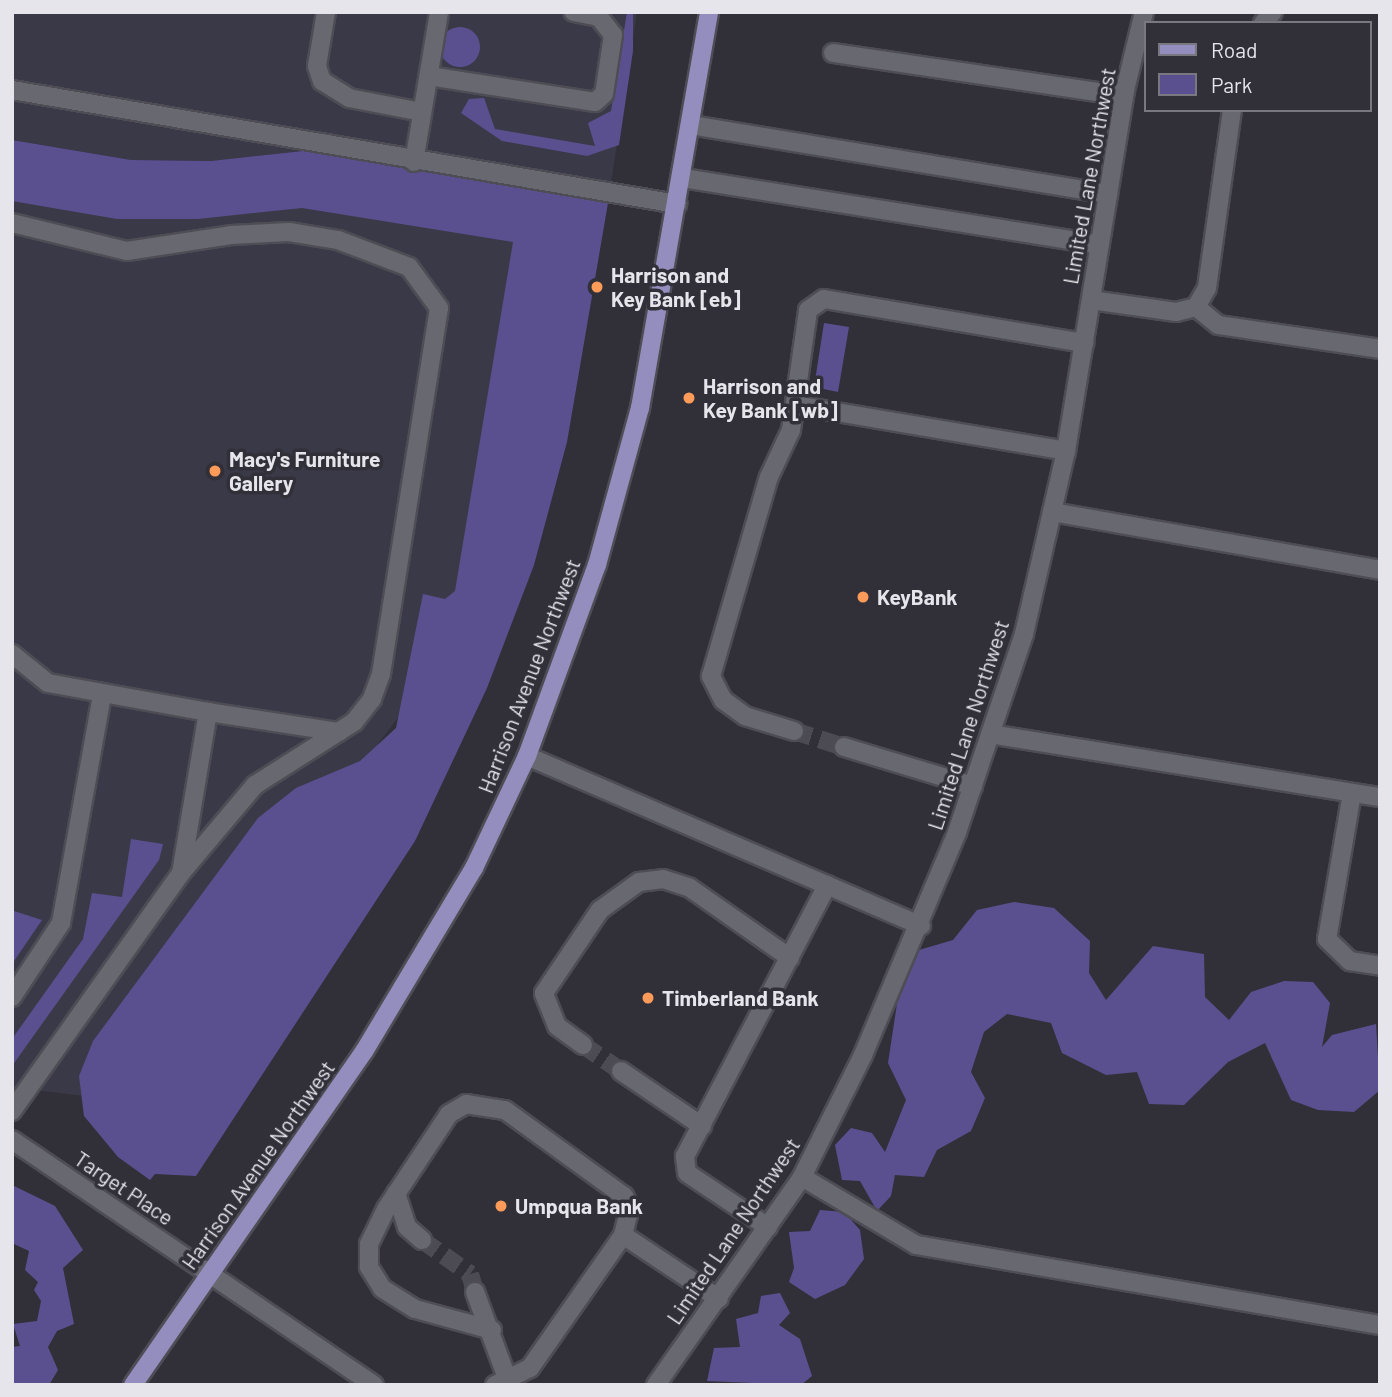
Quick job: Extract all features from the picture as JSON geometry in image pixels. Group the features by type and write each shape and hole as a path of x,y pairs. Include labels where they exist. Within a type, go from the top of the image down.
{"main road":[{"name":"Harrison Avenue Northwest","path":"133,1385 424,956 527,755 618,496 683,178 707,15"}],"street":[{"path":"327,12 317,66 322,81 349,98 422,112"},
{"path":"414,162 439,12"},
{"path":"429,76 595,102 604,94 613,35 604,14 573,12"},
{"name":"Limited Lane Northwest","path":"656,1385 719,1299 802,1177 921,926 973,786 1024,634 1066,451 1124,96 1144,12"},
{"path":"834,53 1124,96"},
{"path":"12,90 414,162 677,204"},
{"path":"1091,300 1176,312 1196,307 1208,288 1232,112"},
{"path":"691,125 1108,194"},
{"path":"683,178 1100,245"},
{"path":"12,223 127,251 231,235 301,234 377,251 426,284 439,307 439,334 381,674 372,699 338,732 255,785 181,873 12,1111"},
{"path":"794,731 745,716 723,700 711,676 794,405 808,310 824,299 1084,343"},
{"path":"1196,307 1218,325 1380,349"},
{"path":"794,405 1066,451"},
{"path":"1052,512 1380,570"},
{"path":"12,654 48,683 102,695 338,732"},
{"path":"12,997 61,923 102,695"},
{"path":"181,873 208,712"},
{"path":"990,734 1380,797"},
{"path":"845,747 973,786"},
{"path":"527,755 921,926"},
{"path":"1352,793 1327,939 1349,961 1380,965"},
{"path":"583,1045 557,1026 544,993 600,910 639,882 663,879 690,888 790,958"},
{"path":"768,1227 687,1173 685,1156 827,885"},
{"path":"621,1071 702,1126"},
{"path":"475,1292 492,1330 501,1382 530,1368 623,1235 629,1207 624,1196 488,1103 466,1104 449,1114 396,1193 369,1244 369,1267 383,1287 415,1309 492,1330"},
{"name":"Target Place","path":"12,1140 374,1385"},
{"path":"802,1177 916,1245 1380,1325"},
{"path":"396,1193 407,1227 422,1240"},
{"path":"623,1235 719,1299"}],"shaded area":[{"path":"12,12 637,12 608,203 312,150 211,161 131,160 12,140"},
{"path":"12,149 531,242 470,623 108,1099 12,1087"}],"green space":[{"path":"627,12 633,12 633,51 619,145 587,156 502,141 461,113 469,99 484,98 495,129 595,146 588,123 611,111"},
{"path":"460,27 474,33 480,47 474,61 460,67 446,61 440,47 446,33"},
{"path":"12,140 131,160 211,161 312,150 608,203 567,442 534,565 487,688 415,841 196,1176 155,1174 150,1180 118,1157 84,1116 79,1076 93,1041 258,818 296,788 360,761 396,728 423,594 445,599 455,591 513,242 302,208 198,219 117,219 12,201"},
{"path":"824,323 849,327 838,392 814,387"},
{"path":"131,839 163,844 159,860 12,1066 12,1039 83,939 92,893 122,897"},
{"path":"1014,902 1054,908 1090,941 1089,973 1106,1000 1153,946 1204,954 1205,997 1229,1020 1251,992 1284,981 1313,982 1330,1003 1322,1047 1332,1035 1376,1024 1380,1090 1354,1112 1318,1110 1291,1100 1265,1043 1228,1062 1184,1105 1149,1104 1137,1072 1106,1075 1062,1053 1051,1023 1007,1014 984,1032 971,1072 985,1098 971,1131 937,1150 924,1177 895,1175 891,1196 877,1211 860,1181 842,1180 835,1145 851,1128 872,1133 885,1152 906,1100 888,1063 898,997 919,950 953,940 977,910"},
{"path":"14,911 42,920 12,964 12,920"},
{"path":"12,1185 55,1206 83,1250 63,1268 74,1324 57,1331 48,1347 58,1370 49,1385 12,1385 12,1347 20,1346 13,1324 37,1321 41,1301 34,1290 38,1282 25,1270 29,1251 12,1243"},
{"path":"820,1210 844,1212 860,1230 864,1259 845,1285 815,1299 789,1282 794,1268 789,1232 810,1231"},
{"path":"780,1293 790,1313 779,1325 800,1339 812,1376 801,1385 707,1381 714,1348 740,1347 736,1319 758,1313 761,1296"}],"tunnel":[{"path":"794,731 844,747"},
{"path":"583,1045 621,1071"},
{"path":"422,1240 470,1274 475,1292"}],"place":[{"name":"Harrison and Key Bank [eb]","path":"597,287"},
{"name":"Harrison and Key Bank [wb]","path":"689,398"},
{"name":"Macy's Furniture Gallery","path":"215,471"},
{"name":"KeyBank","path":"863,597"},
{"name":"Timberland Bank","path":"648,998"},
{"name":"Umpqua Bank","path":"501,1206"}]}
